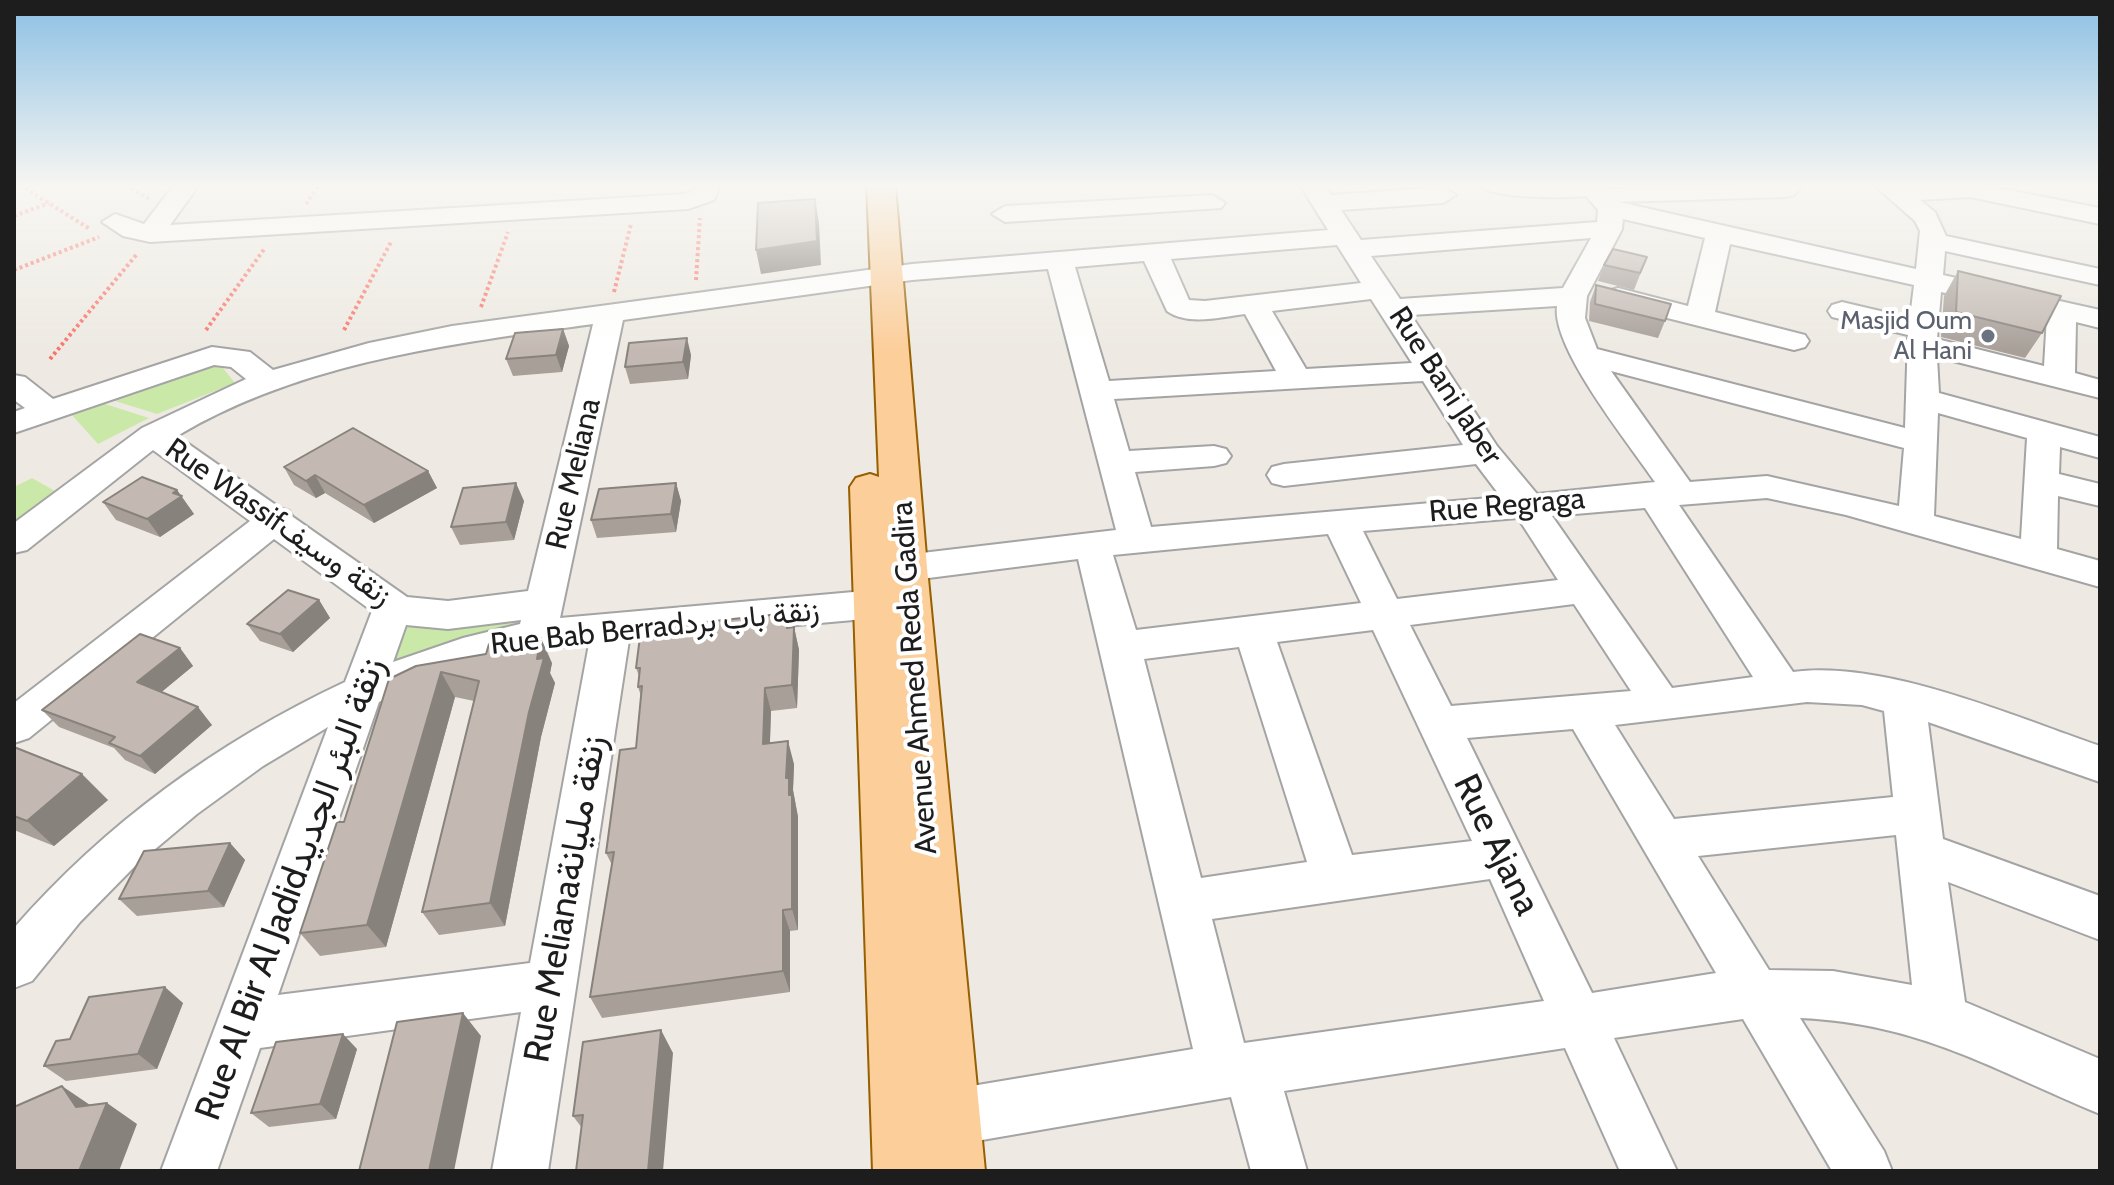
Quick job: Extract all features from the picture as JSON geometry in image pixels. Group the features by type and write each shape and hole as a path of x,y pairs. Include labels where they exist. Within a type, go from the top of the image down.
{"main road":[{"name":"Avenue Ahmed Reda Gadira","path":"866,240 874,278 905,568 920,1138"},
{"name":"Avenue Ahmed Reda Gadira","path":"877,240 874,278 876,604 920,1138 952,1171"}],"street":[{"path":"1010,240 1015,265"},
{"path":"1229,240 1233,248"},
{"name":"Rue Bani Jaber","path":"1348,240 1485,453 1526,504 1662,705"},
{"path":"14,541 154,435 213,403 268,381 407,343 612,303 1233,248 1461,240"},
{"path":"1589,240 1570,318 1584,355 1782,689"},
{"path":"1699,318 1718,240"},
{"path":"1744,240 2100,319"},
{"path":"2044,240 2044,264"},
{"path":"1916,523 1923,337 1934,241 2100,277"},
{"path":"1155,254 1177,305 1183,309 1575,291 1699,318 1795,332 1794,407"},
{"path":"1060,261 1137,540"},
{"name":"Rue Meliana","path":"541,618 612,303"},
{"path":"1254,304 1297,380"},
{"path":"1842,311 2059,380 2100,389"},
{"path":"2059,380 2062,311"},
{"path":"1584,355 1794,407 1918,442"},
{"path":"14,423 212,356 239,358 268,381"},
{"path":"1094,391 1431,371"},
{"path":"14,384 48,411"},
{"path":"1923,399 2100,448"},
{"path":"2038,555 2044,433"},
{"name":"Rue Wassifزنقة وسيف","path":"154,435 276,519 393,607 407,613 432,615 541,618"},
{"path":"1284,475 1485,453"},
{"path":"1115,463 1214,456"},
{"path":"2042,481 2100,495"},
{"name":"Rue Regraga","path":"905,568 1137,540 1666,492 1767,487 1916,523 2100,574"},
{"path":"14,726 276,519"},
{"name":"Rue Ajana","path":"1340,521 1503,857 1649,1171"},
{"path":"1092,545 1121,647 1182,903 1238,1071 1279,1171"},
{"path":"1121,647 1254,633 1582,590"},
{"name":"Rue Bab Berradزنقة باب برد","path":"14,965 83,889 181,802 252,753 361,691 541,618 611,628 876,604"},
{"name":"Rue Al Bir Al Jadidزنقة البئر الجديد","path":"189,1171 393,607"},
{"name":"Rue Melianaزنقة مليانة","path":"520,1171 611,628"},
{"path":"1254,633 1336,878"},
{"path":"1438,724 1662,705 1807,686 1862,689 1950,712 2100,764"},
{"path":"1904,700 1941,1018"},
{"path":"1584,711 1864,1171"},
{"path":"1662,840 1919,832 2100,918"},
{"path":"1182,903 1336,878 1503,857"},
{"path":"241,1025 552,984"},
{"path":"920,1138 1238,1071 1580,1021 1640,1009 1757,996 1831,994 1885,1002 1941,1018 2100,1087"}],"path":[{"path":"14,270 90,240"},
{"path":"50,359 146,240"},
{"path":"206,330 270,240"},
{"path":"344,330 392,240"},
{"path":"481,307 506,240"},
{"path":"612,303 627,240"},
{"path":"696,278 700,240"}],"green space":[{"path":"207,365 223,368 235,383 157,414 112,400"},
{"path":"102,403 149,418 98,444 71,414"},
{"path":"32,478 55,491 14,522 14,487"},
{"path":"524,615 519,632 386,664 400,628"}],"building":[{"path":"756,240 817,240 817,241 756,250"},
{"path":"1613,249 1647,257 1640,273 1604,265"},
{"path":"1958,271 2061,296 2042,333 1956,312"},
{"path":"1596,285 1671,304 1665,321 1595,304"},
{"path":"563,329 556,355 506,359 515,333"},
{"path":"687,338 683,362 625,367 629,343"},
{"path":"353,428 428,471 364,505 315,475 306,481 284,467"},
{"path":"142,477 177,490 173,493 182,496 147,519 103,502"},
{"path":"516,483 506,522 451,527 463,488"},
{"path":"676,483 671,514 591,520 599,489"},
{"path":"288,590 319,600 280,634 247,624"},
{"path":"788,613 787,628 794,627 792,685 765,688 763,744 788,741 786,778 789,778 789,795 792,795 792,909 783,910 783,971 590,997 614,852 606,853 620,750 636,748 642,686 638,687 640,668 636,668 641,629"},
{"path":"140,634 180,648 137,682 198,707 140,756 109,743 115,737 42,710"},
{"path":"541,638 537,659 544,658 529,712 490,903 422,912 479,681 441,672 367,925 300,933 337,822 344,822 389,679 416,666 486,654 489,644"},
{"path":"14,747 82,774 27,821 14,816"},
{"path":"230,843 208,891 119,899 144,851"},
{"path":"165,987 138,1054 44,1066 56,1041 70,1039 89,997"},
{"path":"463,1013 429,1171 359,1171 397,1022"},
{"path":"661,1030 648,1171 576,1171 583,1115 573,1116 583,1042"},
{"path":"343,1034 320,1104 251,1113 276,1042"},
{"path":"62,1086 76,1107 107,1103 79,1171 14,1171 14,1107"}],"place":[{"name":"Masjid Oum Al Hani","path":"1988,336"}]}
